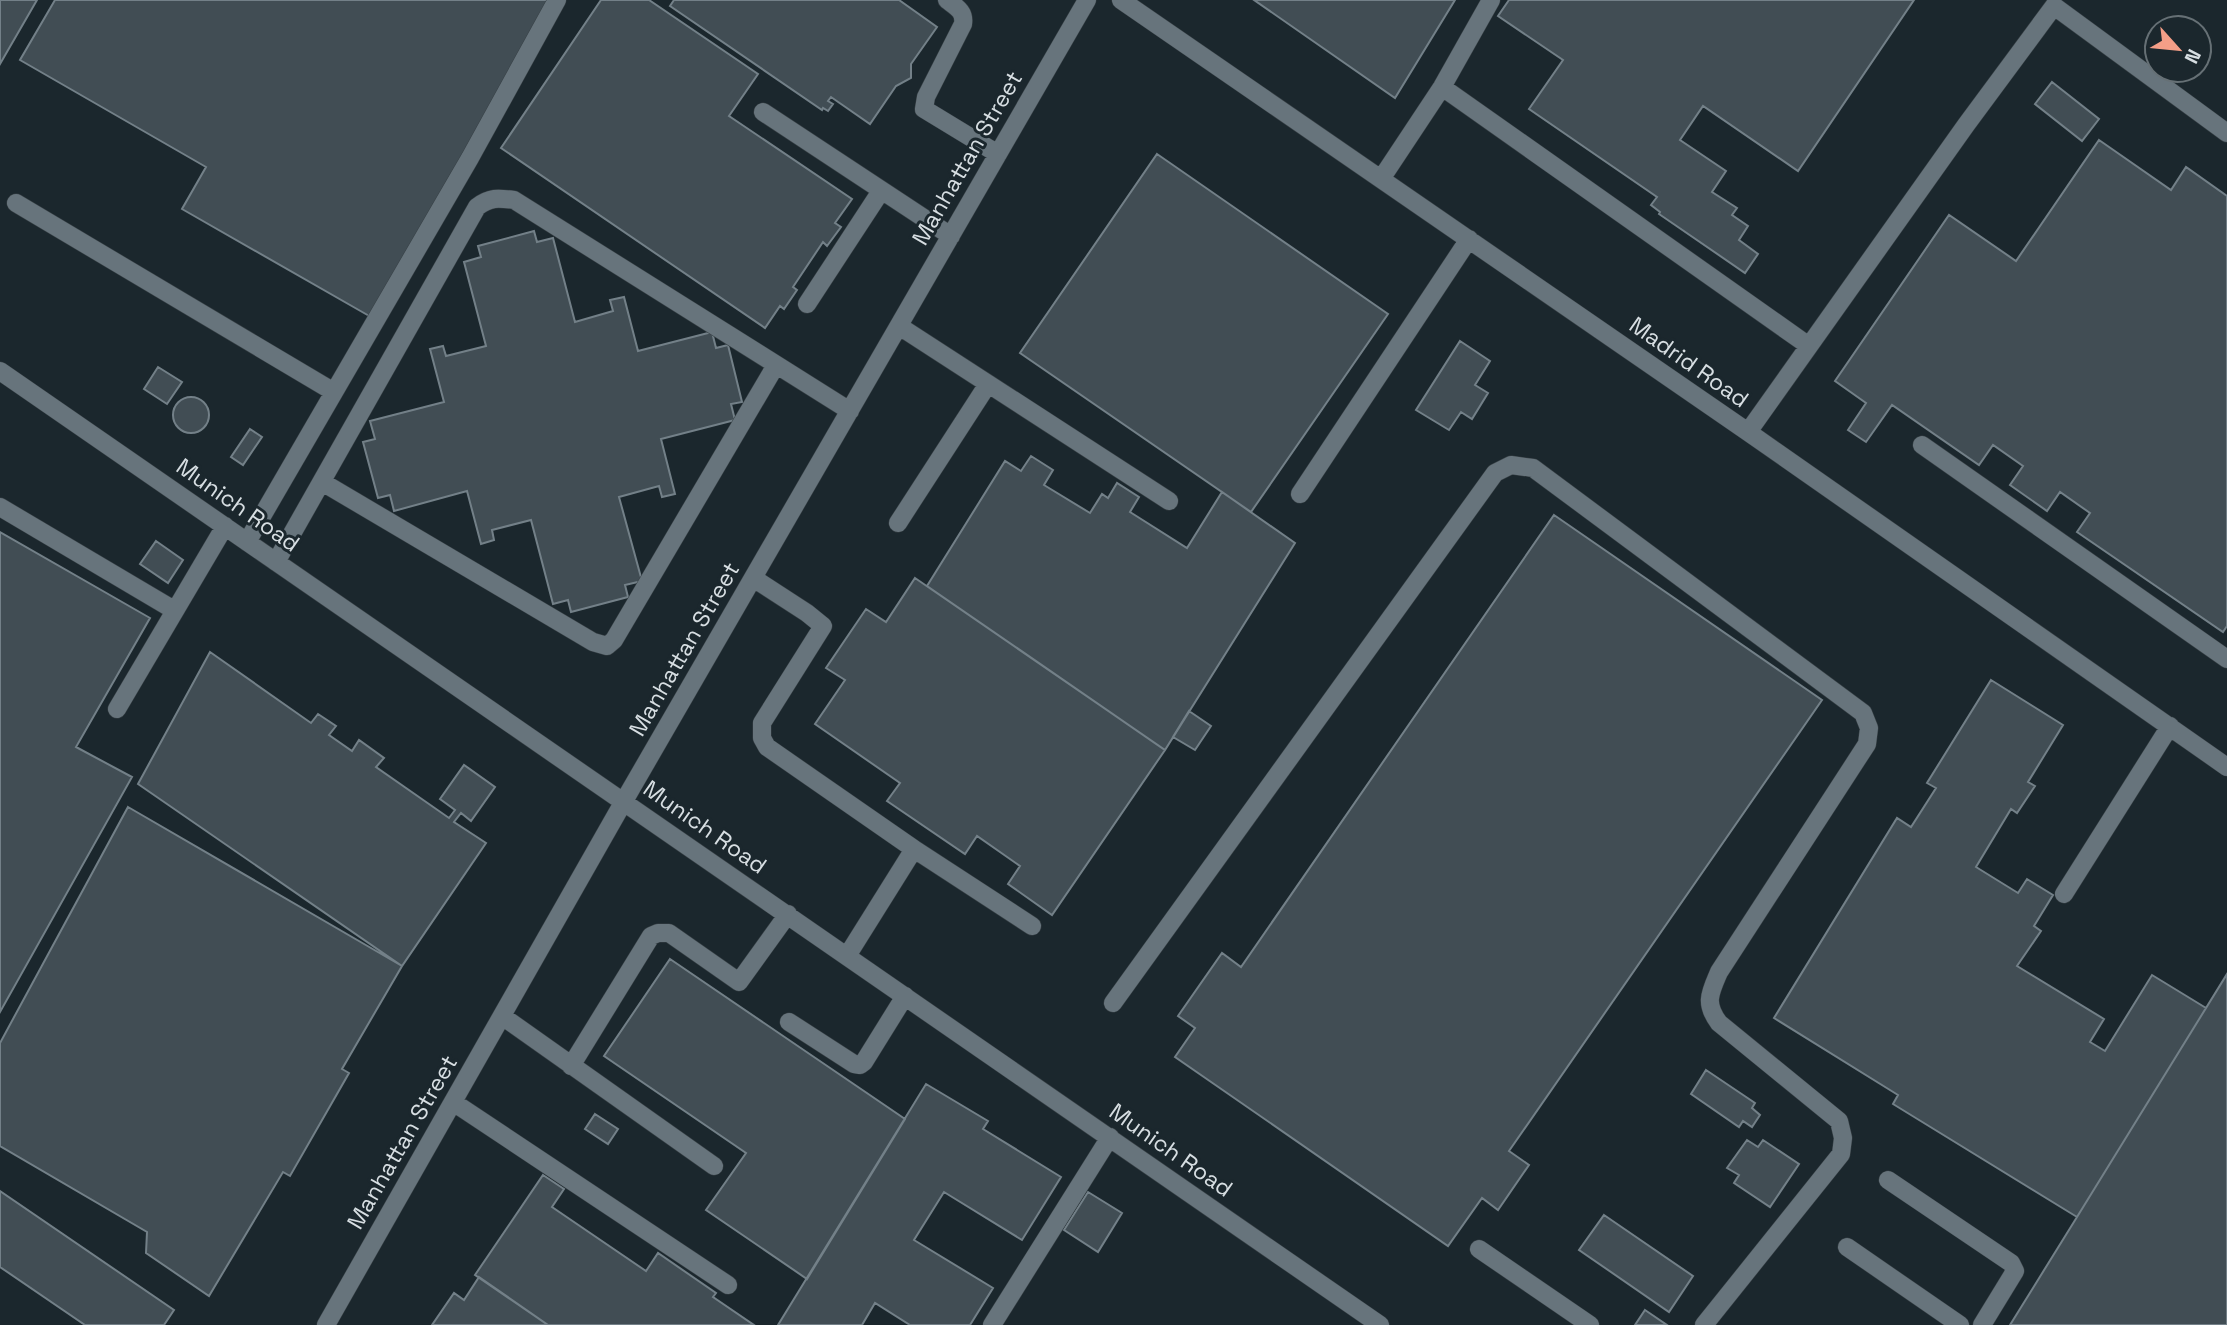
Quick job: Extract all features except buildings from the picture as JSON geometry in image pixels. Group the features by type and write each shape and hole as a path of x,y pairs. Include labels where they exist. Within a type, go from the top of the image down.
{"street":[{"path":"247,542 470,158 557,0"},
{"path":"947,0 964,16 963,24 926,97 924,109 998,154"},
{"name":"Manhattan Street","path":"326,1325 624,801 1087,0"},
{"name":"Madrid Road","path":"1121,0 2227,766"},
{"path":"1381,179 1441,87 1491,0"},
{"path":"1748,432 2053,3 2227,133"},
{"path":"1441,87 1809,346"},
{"path":"763,112 950,236"},
{"path":"807,304 881,191"},
{"path":"276,562 477,207 486,200 497,197 514,200 850,411"},
{"path":"16,203 334,392"},
{"path":"1300,494 1469,239"},
{"path":"899,326 1169,501"},
{"path":"322,482 593,642 607,646 614,640 776,365"},
{"name":"Munich Road","path":"0,371 1380,1325"},
{"path":"898,523 988,384"},
{"path":"1922,445 2227,659"},
{"path":"1113,1003 1495,472 1511,465 1533,468 1863,713 1869,728 1867,744 1719,972 1710,993 1710,1010 1719,1023 1839,1121 1843,1138 1841,1154 1704,1325"},
{"path":"0,507 174,610"},
{"path":"117,709 225,526"},
{"path":"753,578 823,626 762,723 761,738 767,747 914,849 1032,926"},
{"path":"2064,894 2169,726"},
{"path":"847,956 914,849"},
{"path":"571,1066 651,936 669,933 739,982 788,914"},
{"path":"789,1022 854,1064 860,1065 905,996"},
{"path":"502,1016 714,1166"},
{"path":"453,1102 729,1285"},
{"path":"992,1325 1110,1138"},
{"path":"1888,1180 2011,1263 2015,1271 1982,1325"},
{"path":"1847,1247 1960,1325"},
{"path":"1479,1249 1590,1325"}]}
